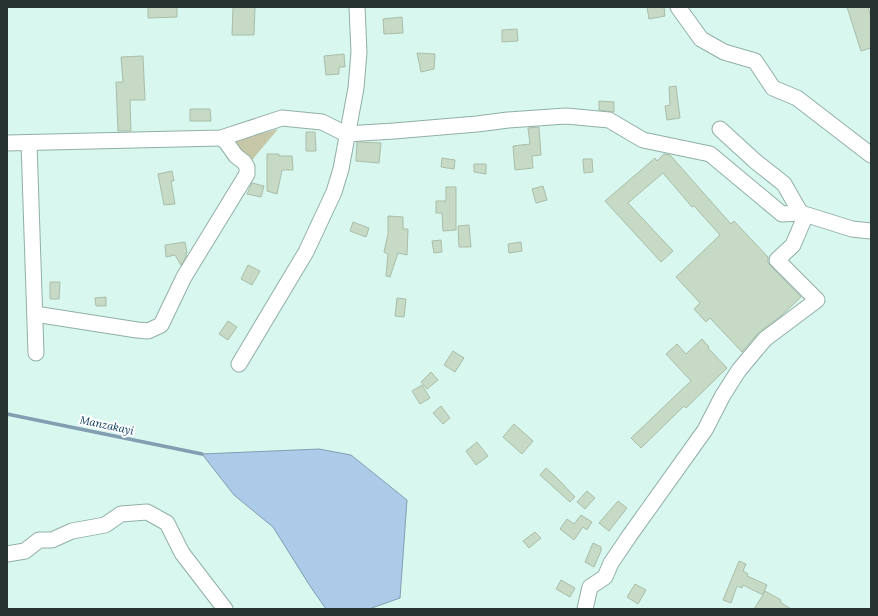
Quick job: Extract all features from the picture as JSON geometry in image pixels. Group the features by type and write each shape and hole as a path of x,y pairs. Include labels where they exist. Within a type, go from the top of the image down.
{"street":[{"path":"239,364 306,252 334,192 356,88 359,52 357,7"},
{"path":"678,7 701,39 724,52 756,61 773,88 797,98 871,155"},
{"path":"7,143 221,138 282,118 322,122 346,134 566,116 609,120 643,140 710,154 782,214 801,213 852,228 871,231"},
{"path":"585,609 590,587 605,578 611,563 705,430 723,395 739,370 765,339 817,300 777,260 793,245 804,219 801,213 784,184 720,129"},
{"path":"35,314 137,330 148,330 161,326 184,277 247,174 247,166 236,156 226,142 221,138"},
{"path":"29,143 36,353"},
{"path":"7,554 25,551 39,540 52,540 72,531 105,525 121,514 146,512 167,523 182,553 225,609"}],"green space":[{"path":"278,129 253,159 247,161 232,142"}],"water":[{"path":"319,449 351,455 407,500 400,598 369,609 326,609 273,527 234,495 202,454"}],"building":[{"path":"148,7 177,7 177,17 148,18"},
{"path":"233,7 255,7 254,35 232,35"},
{"path":"647,7 664,7 665,16 649,19"},
{"path":"847,7 868,7 871,17 871,48 861,51"},
{"path":"402,17 403,33 384,34 383,19"},
{"path":"517,29 518,41 502,42 502,30"},
{"path":"417,53 435,54 434,69 421,72"},
{"path":"344,54 345,67 339,67 339,74 326,75 324,56"},
{"path":"143,56 145,100 130,100 131,131 118,131 116,82 123,82 121,57"},
{"path":"676,86 680,118 667,120 665,106 670,105 669,87"},
{"path":"599,101 614,102 614,112 599,110"},
{"path":"190,109 210,109 211,121 190,121"},
{"path":"539,127 541,155 532,156 533,168 515,170 513,146 530,144 528,128"},
{"path":"306,132 315,132 316,151 306,151"},
{"path":"357,142 381,143 379,163 356,161"},
{"path":"267,154 292,156 293,170 282,170 277,194 267,191"},
{"path":"664,154 670,155 731,224 734,221 768,257 768,263 801,297 781,316 759,332 742,352 710,318 706,322 694,309 700,303 676,277 720,235 694,206 692,207 663,173 628,203 673,251 661,262 605,201 655,158 657,161"},
{"path":"442,158 455,160 454,169 441,167"},
{"path":"583,159 592,159 593,172 584,173"},
{"path":"474,164 486,164 486,174 474,172"},
{"path":"172,171 174,181 171,181 175,204 164,205 158,174"},
{"path":"252,183 264,186 261,197 247,194"},
{"path":"543,186 547,200 536,203 532,189"},
{"path":"446,187 456,187 456,230 443,231 442,213 436,213 436,201 446,201"},
{"path":"388,216 403,217 403,229 408,229 407,255 398,253 390,277 386,276 388,254 384,252 388,234"},
{"path":"353,222 369,228 366,237 350,231"},
{"path":"469,225 471,247 459,247 458,226"},
{"path":"441,240 442,252 434,253 432,241"},
{"path":"185,242 187,253 181,265 175,255 166,257 165,245"},
{"path":"521,242 522,251 509,253 508,244"},
{"path":"248,265 260,271 252,285 241,279"},
{"path":"50,282 60,282 59,299 50,299"},
{"path":"106,297 106,306 96,306 95,298"},
{"path":"397,298 406,299 404,317 395,316"},
{"path":"228,321 237,327 228,340 219,334"},
{"path":"702,339 709,347 708,348 727,368 686,408 684,406 641,448 631,438 691,381 666,354 677,344 686,354"},
{"path":"453,351 464,358 455,372 444,365"},
{"path":"431,372 438,380 427,389 421,382"},
{"path":"422,385 430,398 420,404 412,391"},
{"path":"441,406 450,418 443,424 433,413"},
{"path":"514,424 533,441 522,454 503,437"},
{"path":"477,442 488,456 476,465 466,451"},
{"path":"546,468 575,497 570,502 540,475"},
{"path":"587,491 595,498 585,509 577,502"},
{"path":"618,501 627,508 609,531 599,523"},
{"path":"581,515 592,522 587,530 583,527 574,540 560,529 567,519 574,524"},
{"path":"535,532 541,538 529,548 523,541"},
{"path":"593,543 601,547 601,551 594,567 585,562"},
{"path":"739,561 746,564 743,571 748,574 747,576 767,585 763,594 765,591 781,600 780,602 791,609 754,609 763,595 743,585 742,588 737,586 731,603 723,600"},
{"path":"561,580 575,588 570,597 556,589"},
{"path":"635,584 646,590 638,604 627,597"}],"waterway":[{"name":"Manzakayi","path":"7,414 202,454"}]}
